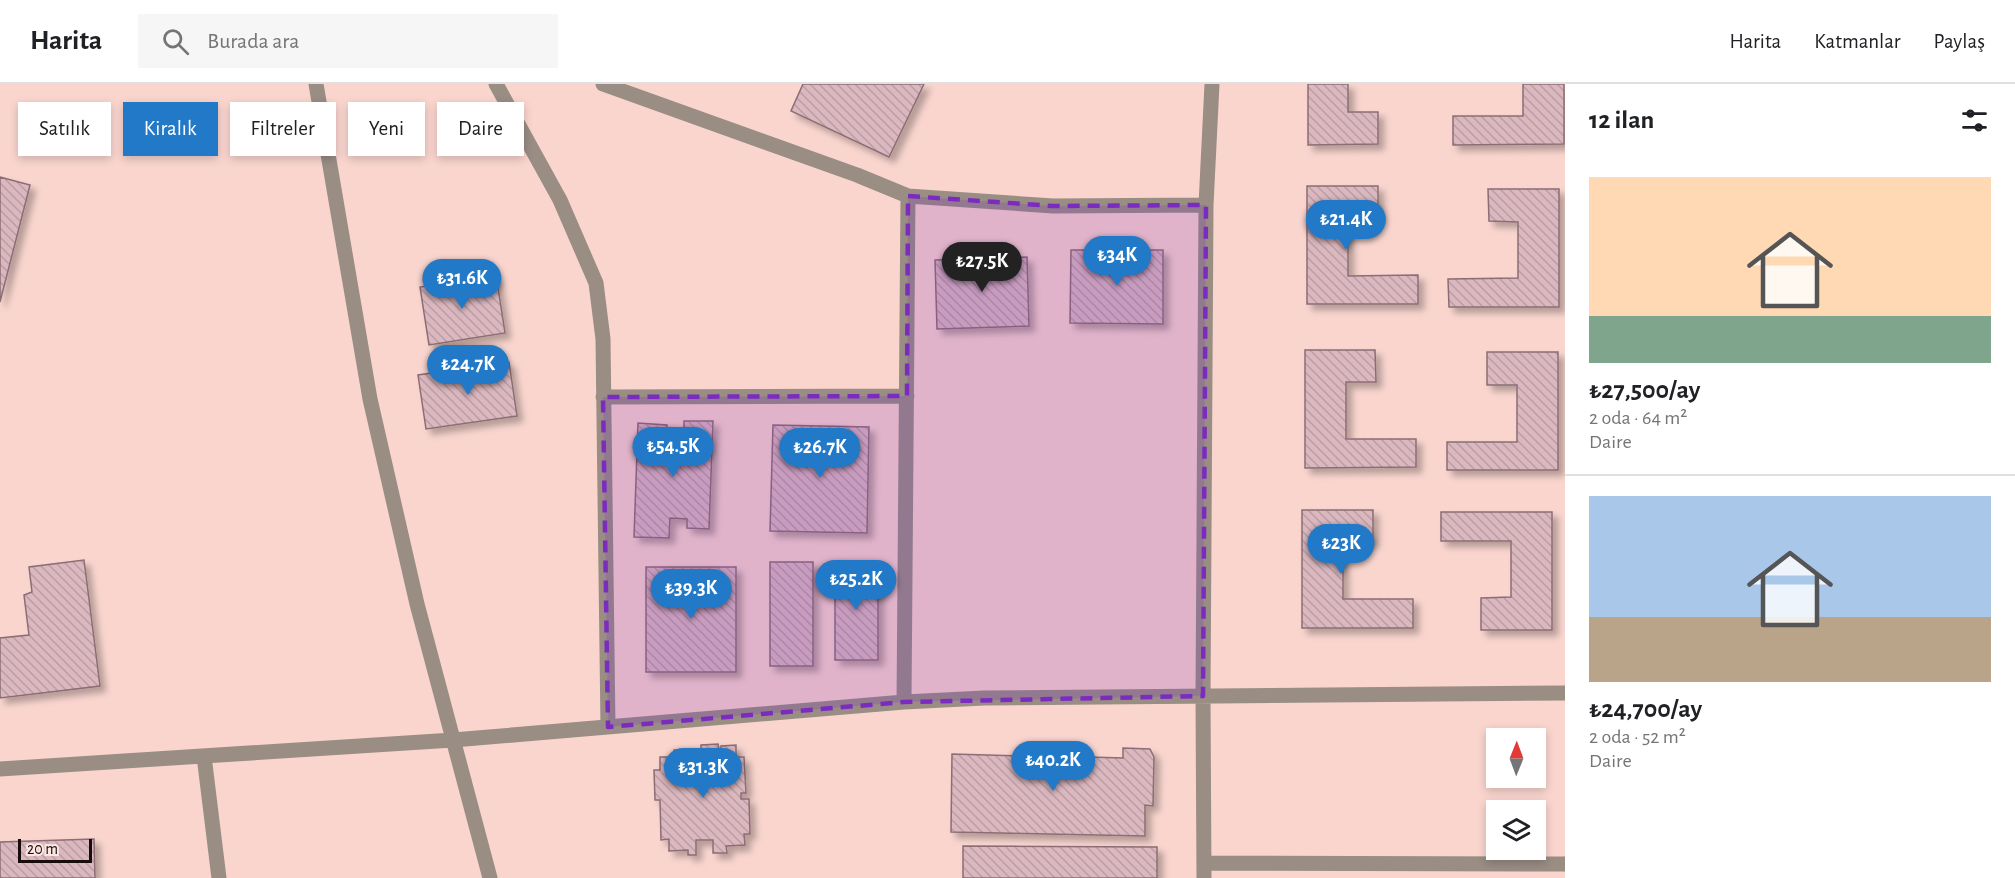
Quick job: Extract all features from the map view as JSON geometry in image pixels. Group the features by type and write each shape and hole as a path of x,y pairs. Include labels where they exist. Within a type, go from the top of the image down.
{"street":[{"path":"316,84 370,399 417,604 490,878"},
{"path":"496,84 560,200 596,283 603,339 608,727"},
{"path":"603,84 846,171 908,196 1053,206 1206,206"},
{"path":"1212,84 1206,206 1204,870 1523,871 1565,864"},
{"path":"904,702 908,196"},
{"path":"603,397 907,396"},
{"path":"0,769 453,740 904,702 984,698 1565,693"},
{"path":"204,756 219,878"}],"highlighted area":[{"path":"908,196 1053,206 1206,205 1203,696 904,702 608,727 603,397 907,396"}],"building":[{"path":"803,84 924,84 889,157 791,111"},
{"path":"1308,84 1348,84 1348,112 1378,112 1378,144 1308,145"},
{"path":"1523,84 1564,84 1564,144 1453,145 1453,116 1523,116"},
{"path":"0,177 30,185 0,302"},
{"path":"1307,186 1378,186 1378,219 1348,219 1348,276 1418,275 1418,304 1307,304"},
{"path":"1488,189 1559,189 1559,307 1449,307 1448,279 1518,278 1518,222 1489,221"},
{"path":"1071,250 1163,250 1163,324 1070,323"},
{"path":"1027,257 1029,326 937,329 935,260"},
{"path":"496,275 505,333 429,345 420,287"},
{"path":"1305,350 1375,350 1376,382 1346,382 1346,439 1416,439 1416,467 1305,468"},
{"path":"1487,352 1558,352 1558,470 1447,470 1447,442 1517,442 1517,385 1487,385"},
{"path":"509,362 517,416 426,429 418,375"},
{"path":"684,421 713,421 709,529 687,528 687,519 670,518 669,538 634,537 638,423 667,425 667,433 684,434"},
{"path":"773,425 869,427 867,533 770,531"},
{"path":"1302,510 1373,510 1373,542 1343,542 1343,599 1413,599 1413,628 1302,628"},
{"path":"1441,512 1552,512 1552,630 1481,630 1481,598 1511,597 1511,541 1441,541"},
{"path":"84,560 100,686 0,698 0,638 29,635 24,595 32,592 29,567"},
{"path":"835,561 878,562 878,660 835,660"},
{"path":"770,562 813,562 813,666 770,666"},
{"path":"646,567 736,567 736,672 646,672"},
{"path":"1045,742 1065,743 1080,748 1088,757 1123,758 1123,748 1150,749 1154,757 1153,806 1145,805 1145,836 951,832 952,754 1022,756 1033,747"},
{"path":"718,744 719,749 721,746 736,745 736,757 744,757 746,793 741,793 741,799 749,799 750,834 744,834 745,845 726,846 727,853 713,853 713,840 696,840 696,855 688,855 688,850 669,851 669,839 661,840 660,800 655,800 654,770 660,770 660,757 674,757 674,750 690,750 690,759 701,759 701,745"},
{"path":"94,839 95,878 0,878 0,842"},
{"path":"963,846 1157,847 1157,878 963,878"}]}
